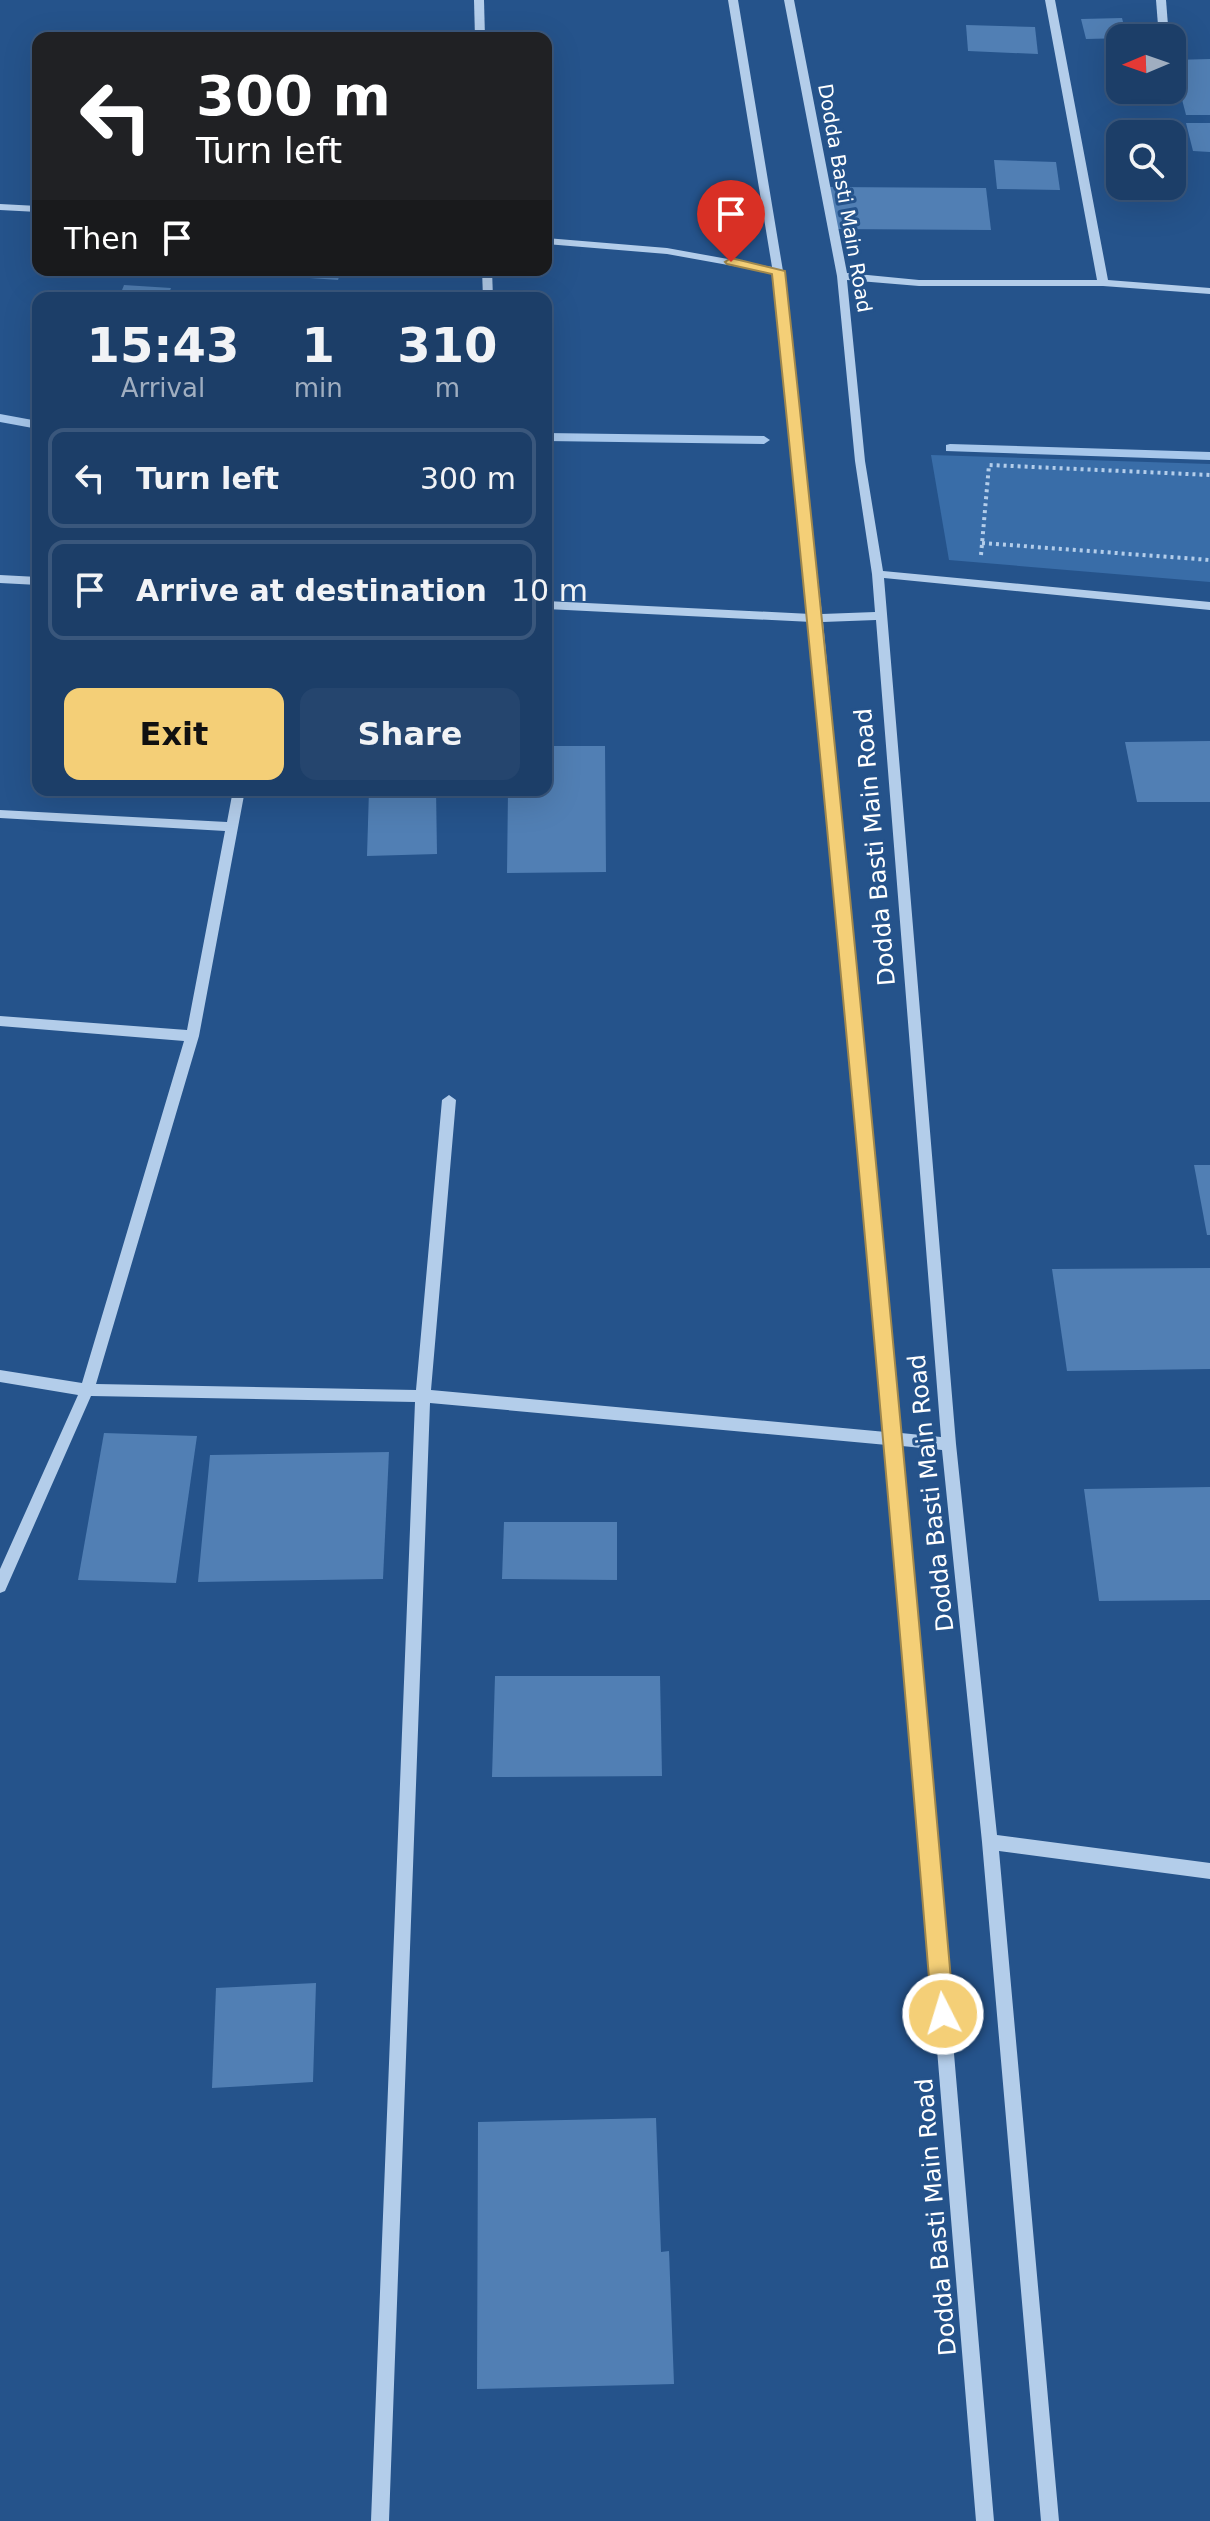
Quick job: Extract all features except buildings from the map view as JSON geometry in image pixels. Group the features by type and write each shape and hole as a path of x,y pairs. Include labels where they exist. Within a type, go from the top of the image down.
{"street":[{"path":"479,0 480,32"},
{"name":"Dodda Basti Main Road","path":"733,0 778,271 817,618 894,1438 985,2521"},
{"name":"Dodda Basti Main Road","path":"789,0 842,276 860,461 878,574 949,1444 990,1842 1050,2521"},
{"path":"1050,0 1103,283"},
{"path":"1161,0 1163,24"},
{"path":"0,207 32,209"},
{"path":"552,241 667,251 778,271"},
{"path":"842,276 919,283 1103,283 1210,291"},
{"path":"878,574 1210,606"},
{"path":"0,579 32,581"},
{"path":"552,605 817,618 880,616"},
{"path":"0,1586 87,1390 192,1036 238,796"},
{"path":"0,814 232,827"},
{"path":"0,1021 192,1036"},
{"path":"380,2521 423,1396 449,1100"},
{"path":"0,1376 87,1390 423,1396 949,1444"},
{"path":"990,1842 1210,1871"}],"path":[{"path":"1210,475 989,465 982,543 1210,560"}],"shaded area":[{"path":"931,455 1210,464 1210,582 949,560"}],"waterway":[{"path":"0,418 32,424"},
{"path":"552,437 764,440"},
{"path":"950,448 1210,456"}],"route":[{"path":"731,262 778,271 829,744 891,1407 943,2014"}]}
